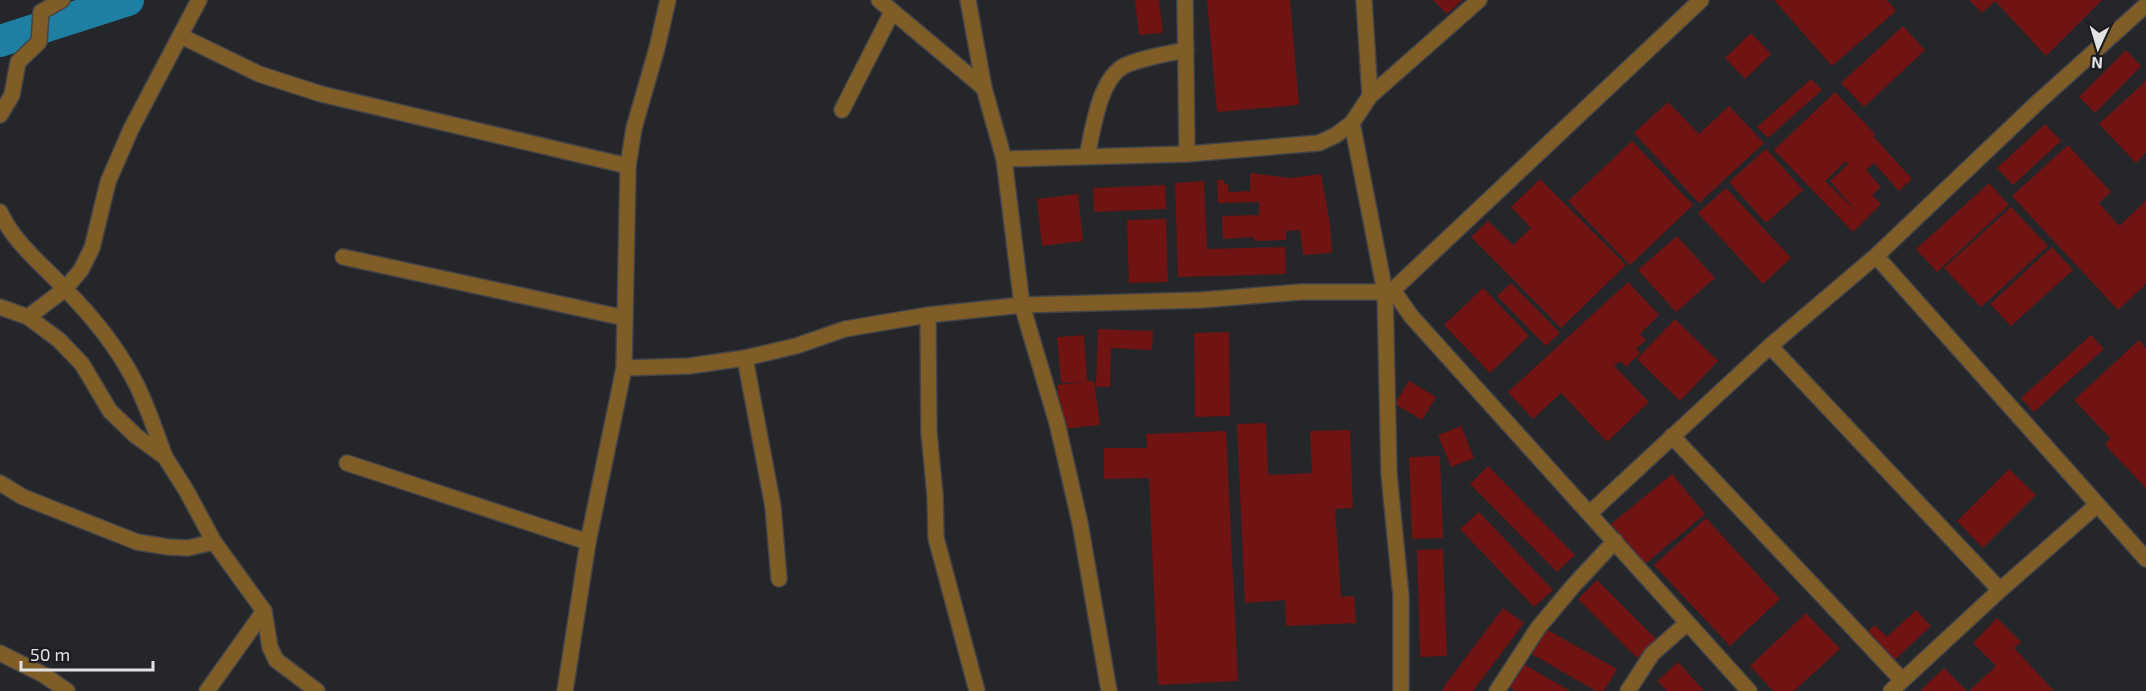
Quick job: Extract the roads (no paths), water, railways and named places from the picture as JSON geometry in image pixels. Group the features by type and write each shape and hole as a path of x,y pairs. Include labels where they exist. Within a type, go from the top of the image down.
{"street":[{"path":"0,114 15,87 18,62 37,45 39,16 44,9 62,0"},
{"path":"28,317 65,289 81,270 92,248 108,182 131,129 199,0"},
{"path":"565,691 588,542 624,368 628,166 634,128 668,0"},
{"path":"879,0 984,88"},
{"path":"968,0 984,88 1004,159 1022,305 1058,423 1080,523 1109,691"},
{"path":"1185,0 1187,154"},
{"path":"1364,0 1370,96"},
{"path":"1004,159 1187,154 1319,143 1336,135 1352,123 1370,96 1479,0"},
{"path":"624,368 689,366 745,358 796,346 845,330 928,315 1022,305 1201,300 1301,292 1389,291 1701,0"},
{"path":"1590,513 1770,346 1876,256 2037,103 2146,5"},
{"path":"842,110 892,12"},
{"path":"181,36 259,74 321,94 628,166"},
{"path":"1087,156 1103,92 1114,74 1125,65 1185,50"},
{"path":"1352,123 1389,291 1389,474 1401,596 1401,691"},
{"path":"0,212 4,222 21,244 65,289 132,375 144,400 165,458 186,490 214,542 264,611 270,647 276,660 317,691"},
{"path":"1876,256 2146,559"},
{"path":"343,257 625,318"},
{"path":"1389,291 1749,691"},
{"path":"0,307 28,317 59,340 82,364 110,411 136,436 165,458"},
{"path":"928,315 929,421 936,538 977,691"},
{"path":"1770,346 2000,590"},
{"path":"745,358 774,507 779,579"},
{"path":"1672,436 1902,680"},
{"path":"347,463 588,542"},
{"path":"0,483 23,497 137,542 188,548 214,542"},
{"path":"1891,691 2000,590 2097,505"},
{"path":"1497,691 1538,628 1615,541"},
{"path":"207,691 264,611"},
{"path":"1628,691 1652,654 1687,623"},
{"path":"0,653 44,675 67,691"}],"waterway":[{"path":"0,41 128,0"}]}
